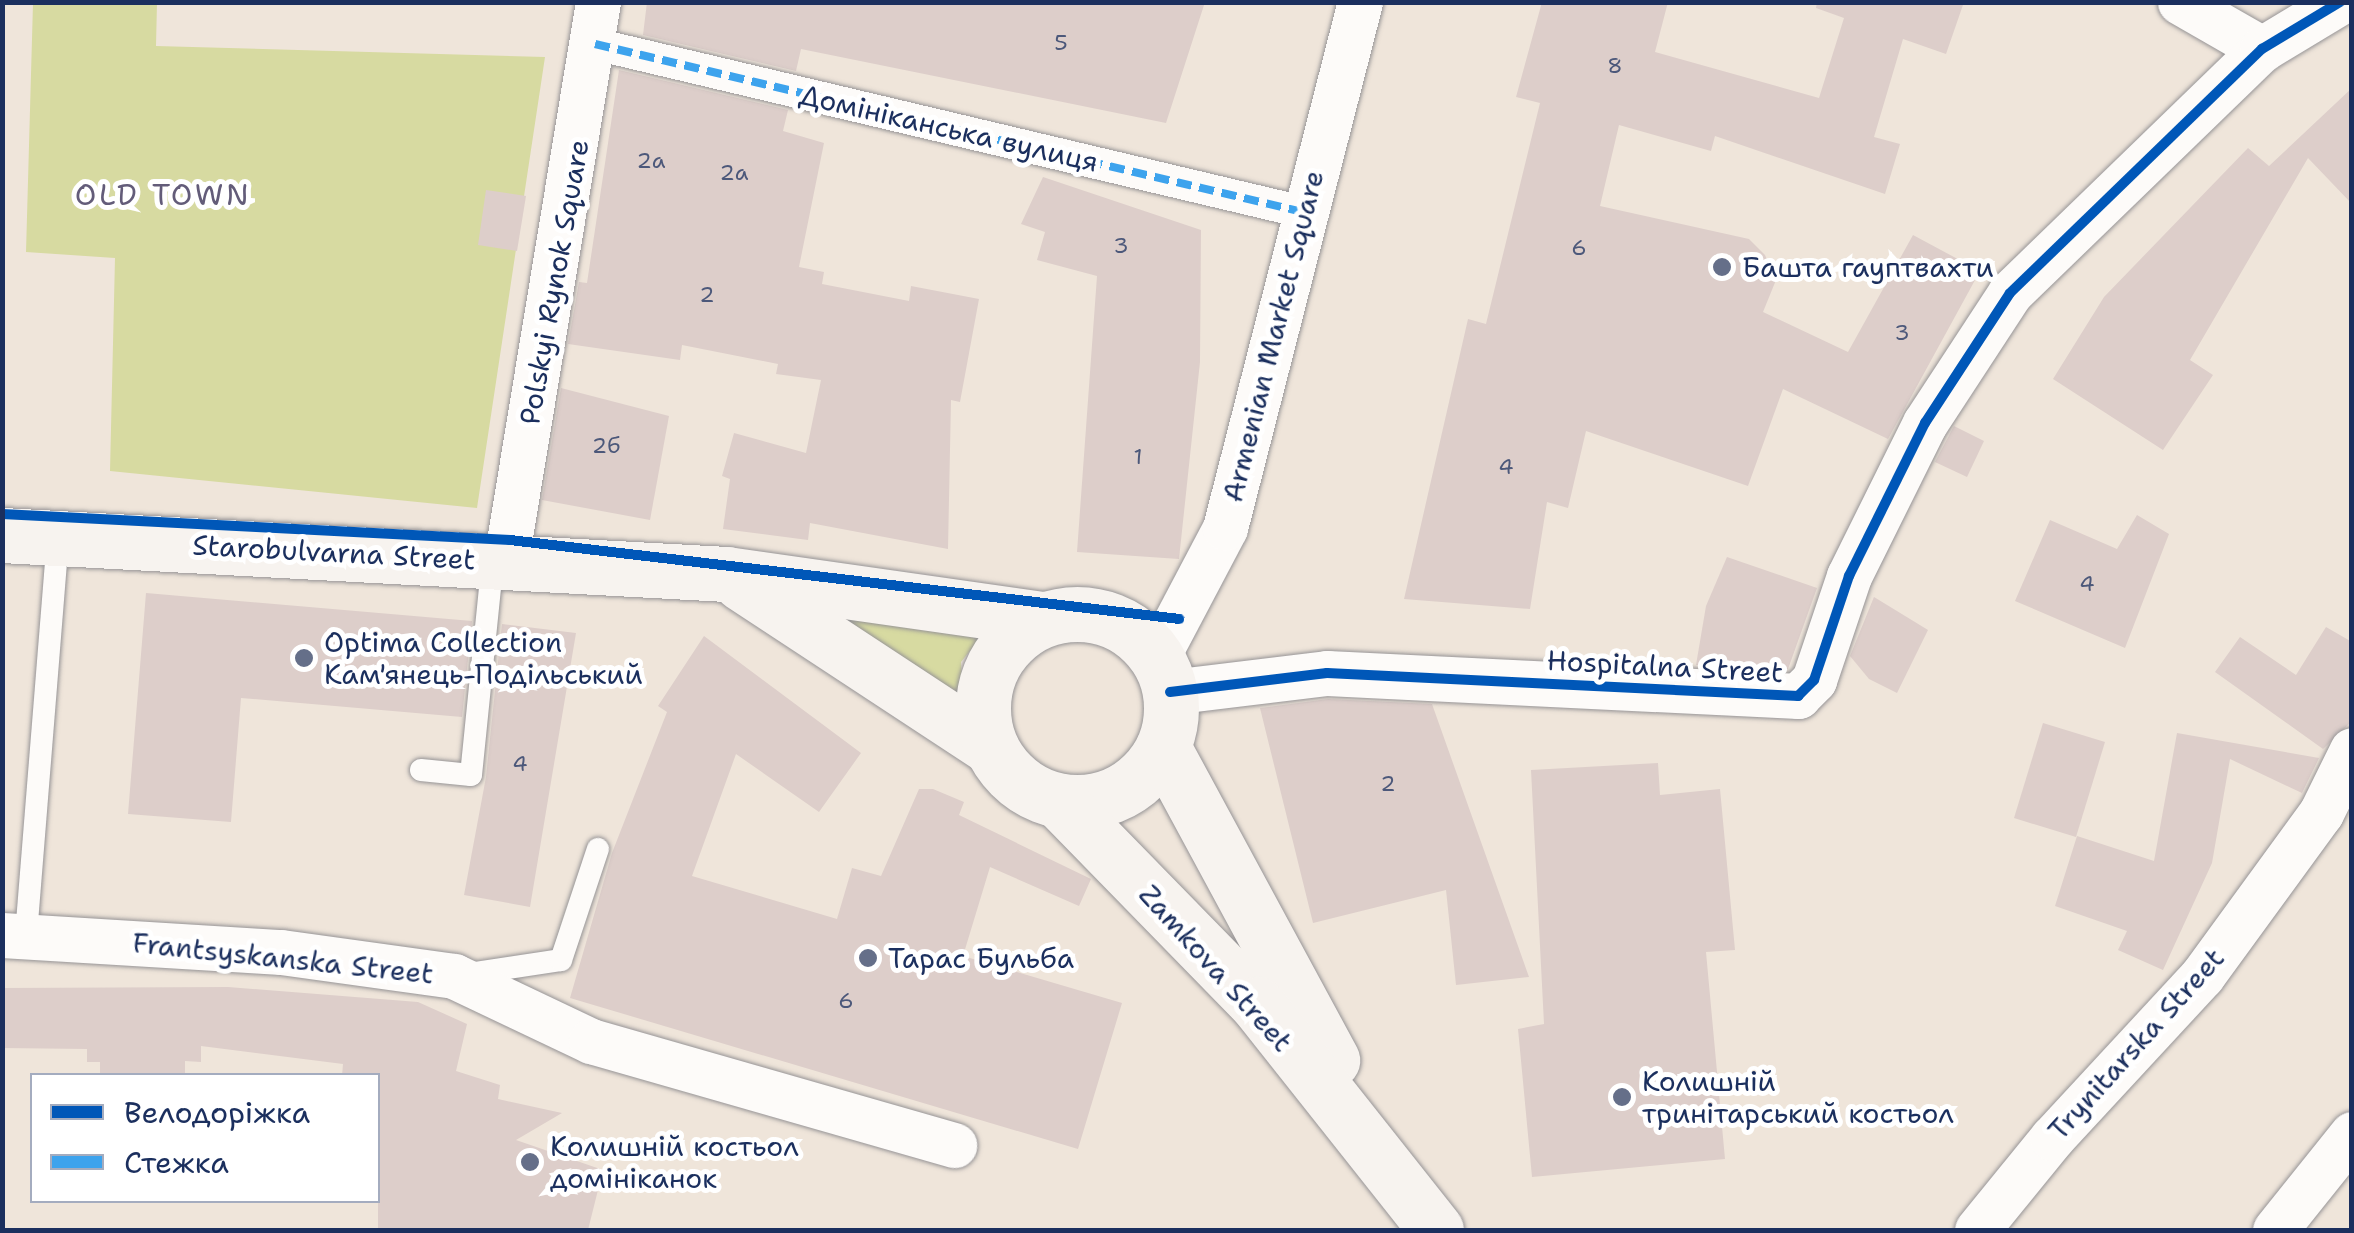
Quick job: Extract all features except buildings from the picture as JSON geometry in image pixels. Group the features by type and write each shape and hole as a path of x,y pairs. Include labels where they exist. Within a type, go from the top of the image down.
{"main road":[{"name":"Starobulvarna Street","path":"2,535 726,574 1042,620"},
{"name":"Starobulvarna Street","path":"726,574 991,746"},
{"path":"1097,615 1120,624 1163,674 1163,747 1150,768 1120,791 1084,802 1059,800 1008,772 991,746 983,717 991,673 1016,635 1042,620 1097,615"},
{"name":"Zamkova Street","path":"1163,747 1419,1211"},
{"name":"Zamkova Street","path":"1059,800 1256,1004 1419,1211"}],"street":[{"name":"Armenian Market Square","path":"1163,674 1224,528 1302,212 1360,2"},
{"path":"2180,2 2262,49"},
{"name":"Hospitalna Street","path":"1163,674 1328,672 1798,696 1814,680 1850,576 1925,423 2010,293 2262,49 2340,2"},
{"name":"Домініканська вулиця","path":"596,23 1302,212"},
{"name":"Polskyi Rynok Square","path":"500,560 596,23"},
{"name":"Trynitarska Street","path":"1977,1230 2052,1138 2202,976 2321,813 2352,750"},
{"name":"Frantsyskanska Street","path":"14,935 281,952 454,976 591,1041 954,1145"},
{"path":"2275,1230 2352,1134"}],"lane":[{"path":"14,935 58,538"},
{"path":"421,770 470,775 500,560"},
{"path":"454,976 561,960 598,849"}],"green space":[{"path":"33,3 157,3 156,46 545,57 477,508 110,471 115,258 26,252"},
{"path":"809,611 985,632 961,662 963,702"}],"marked path":[{"path":"595,44 1303,212"}],"cycle path":[{"path":"1170,692 1327,673 1798,696 1814,680 1849,576 1925,423 2010,293 2262,49 2340,2"},
{"path":"2,514 510,540 1179,619"}],"place":[{"name":"Башта гауптвахти","path":"1722,267"},
{"name":"Optima Collection Кам'янець-Подільський","path":"304,658"},
{"name":"Тарас Бульба","path":"868,958"},
{"name":"Колишній тринітарський костьол","path":"1622,1097"},
{"name":"Колишній костьол домініканок","path":"530,1162"}],"district":[{"name":"OLD TOWN","path":"163,195"}]}
